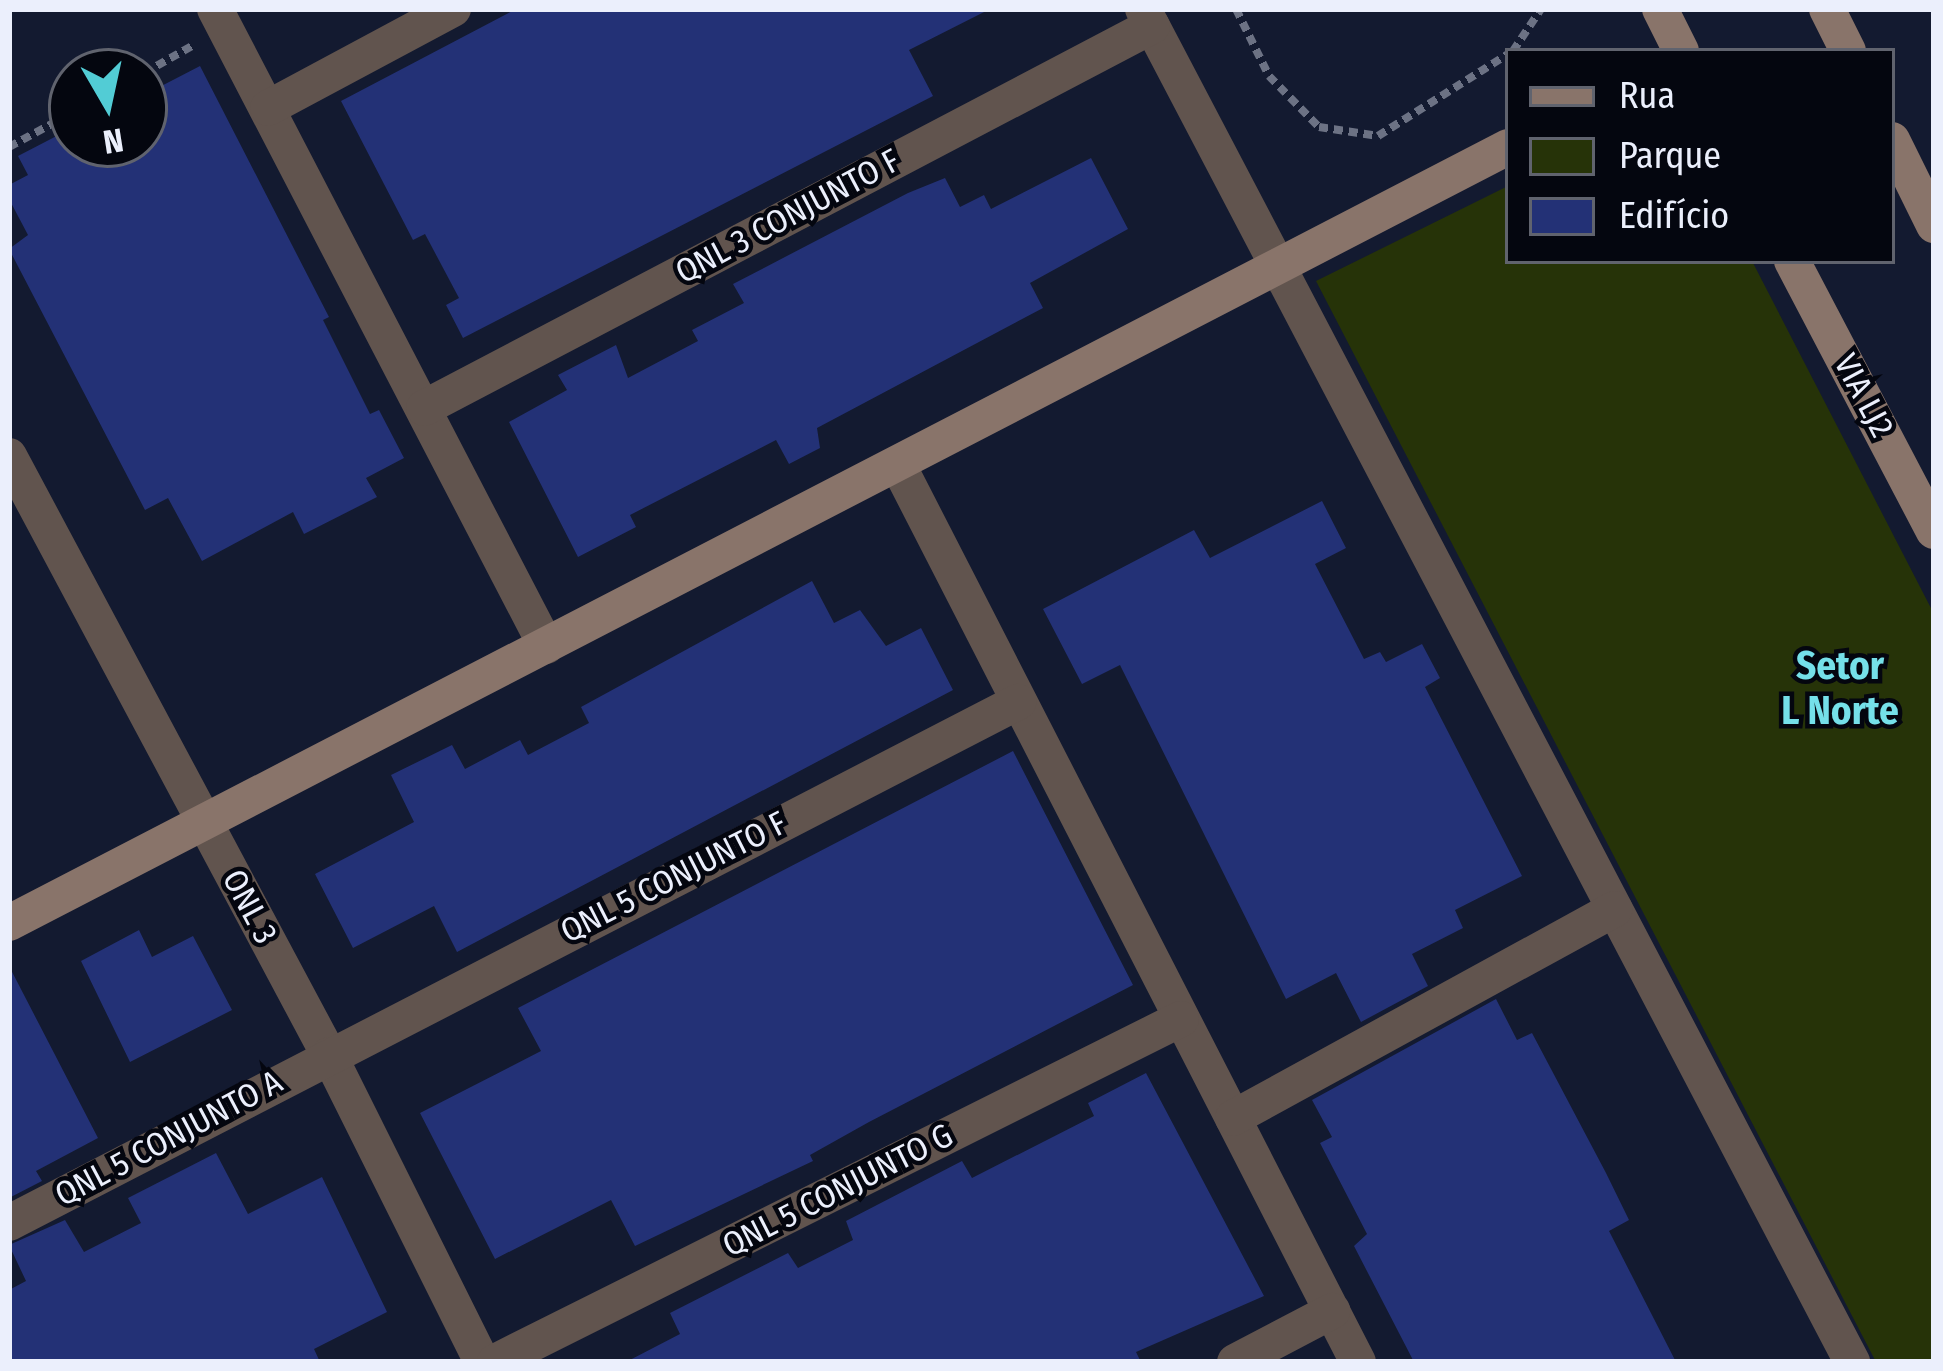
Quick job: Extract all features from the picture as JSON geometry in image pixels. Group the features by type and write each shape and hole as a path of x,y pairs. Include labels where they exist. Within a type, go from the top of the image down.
{"street":[{"path":"268,108 453,9"},
{"path":"1660,9 1680,48"},
{"path":"1828,9 1847,48"},
{"path":"220,18 546,646"},
{"path":"1147,18 1284,266 1852,1362"},
{"name":"QNL 3 CONJUNTO F","path":"424,407 1147,18"},
{"path":"1895,146 1934,225"},
{"path":"9,923 1505,149"},
{"name":"VIA LJ2","path":"1794,264 1934,531"},
{"name":"ONL 3","path":"9,456 329,1055 482,1362"},
{"path":"898,465 1358,1362"},
{"name":"QNL 5 CONJUNTO F","path":"329,1055 1018,702"},
{"path":"1233,1118 1614,909"},
{"name":"QNL 5 CONJUNTO G","path":"495,1362 1181,1019"},
{"name":"QNL 5 CONJUNTO A","path":"9,1223 329,1055"},
{"path":"1234,1362 1332,1311"}],"path":[{"path":"1236,9 1268,76 1319,127 1378,136 1505,57"},
{"path":"1514,48 1540,9"},
{"path":"168,56 220,18"},
{"path":"9,147 48,125"}],"green space":[{"path":"1505,187 1505,264 1754,264 1934,614 1934,1362 1876,1362 1316,281"}],"building":[{"path":"516,9 990,9 909,50 933,96 463,338 446,305 459,298 425,234 413,240 341,101"},
{"path":"200,66 329,317 323,320 370,414 379,410 404,458 366,478 377,497 304,534 293,512 202,561 168,498 145,510 9,249 28,235 9,199 9,185 28,175 18,156 48,140 48,168 168,168 168,83"},
{"path":"1091,158 1128,229 1030,283 1043,308 817,428 820,448 789,464 776,440 630,515 636,527 578,557 509,422 567,390 558,375 616,345 628,378 698,341 692,330 744,303 733,284 908,193 945,178 960,207 984,195 991,209"},
{"path":"1322,501 1346,548 1315,564 1364,659 1380,652 1386,662 1422,644 1440,678 1425,687 1522,876 1455,910 1463,928 1412,954 1428,986 1361,1022 1336,973 1286,999 1120,665 1082,684 1043,609 1194,530 1210,558"},
{"path":"812,581 834,623 860,610 886,646 921,628 953,690 457,952 434,906 353,948 315,874 414,822 391,775 452,745 465,769 520,740 528,755 589,723 581,707"},
{"path":"1013,751 1133,985 869,1122 810,1155 813,1161 635,1246 611,1200 495,1259 420,1113 541,1051 518,1008"},
{"path":"139,930 152,957 193,936 232,1010 130,1062 81,961"},
{"path":"9,966 98,1138 36,1171 42,1181 9,1198"},
{"path":"1496,999 1517,1040 1532,1033 1606,1173 1629,1220 1609,1231 1676,1362 1414,1362 1354,1246 1367,1234 1320,1143 1332,1137 1312,1100"},
{"path":"1146,1073 1264,1296 1136,1352 1141,1362 626,1362 680,1334 670,1313 788,1253 798,1268 853,1240 846,1221 962,1161 972,1178 1094,1116 1088,1103"},
{"path":"216,1153 248,1214 322,1177 387,1312 314,1349 320,1362 9,1362 9,1290 26,1281 9,1245 65,1220 84,1252 141,1223 128,1198"}],"district":[{"name":"Setor L Norte","path":"1840,690"}]}
